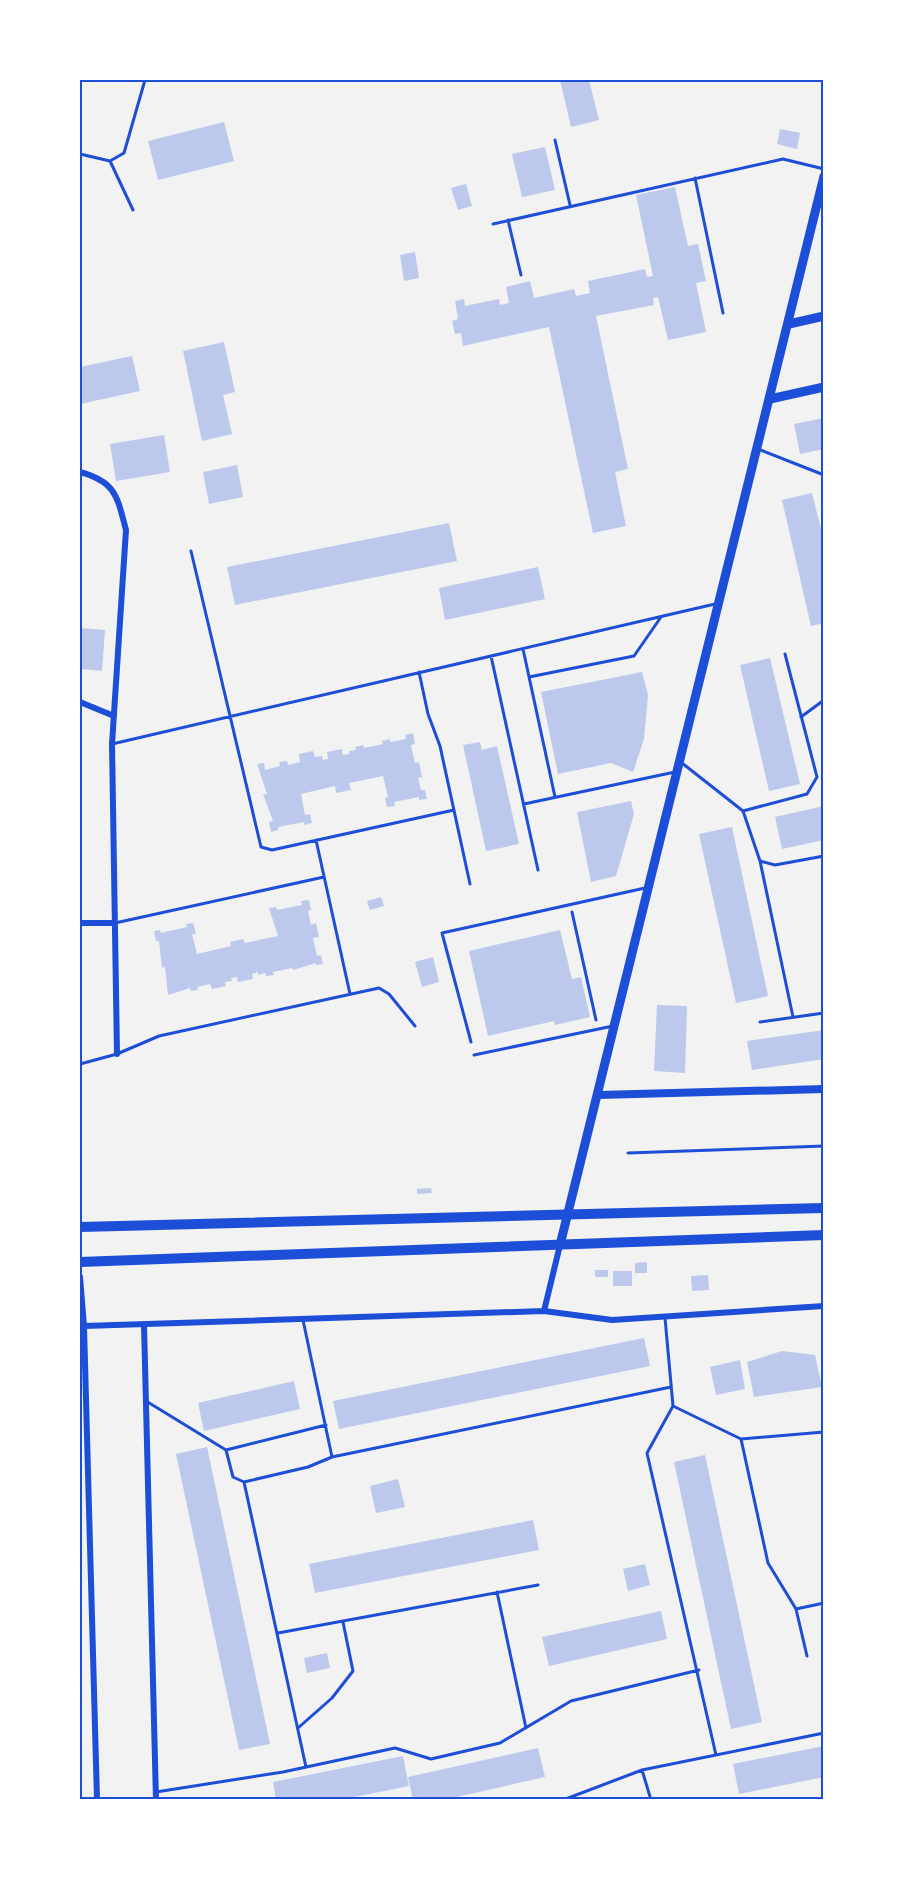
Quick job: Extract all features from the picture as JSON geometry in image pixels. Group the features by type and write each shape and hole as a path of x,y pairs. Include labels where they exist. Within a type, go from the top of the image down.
{"highway":[{"path":"80,1227 824,1208"},
{"path":"80,1262 824,1235"}],"main road":[{"path":"560,1245 599,1095 824,176"},
{"path":"789,324 824,316"},
{"path":"770,399 824,387"}],"street":[{"path":"80,472 104,480 118,499 126,530 112,744 113,923 117,1054"},
{"path":"80,702 114,716"},
{"path":"80,923 113,923"},
{"path":"599,1095 824,1089"},
{"path":"544,1311 560,1245"},
{"path":"80,1277 97,1800"},
{"path":"82,1326 544,1311 612,1320 824,1305"},
{"path":"144,1325 156,1800"}],"lane":[{"path":"555,140 570,205"},
{"path":"493,224 783,159 824,169"},
{"path":"695,177 723,313"},
{"path":"508,220 521,275"},
{"path":"758,449 824,475"},
{"path":"191,551 228,717 261,846 272,850 454,810"},
{"path":"112,744 720,603"},
{"path":"529,677 634,656 662,616"},
{"path":"523,648 555,797"},
{"path":"743,811 807,794 817,777 785,654"},
{"path":"491,656 538,870"},
{"path":"419,672 470,884"},
{"path":"801,717 824,700"},
{"path":"524,804 680,767 743,811 760,861 793,1017"},
{"path":"316,840 350,994"},
{"path":"760,861 775,865 824,856"},
{"path":"113,923 324,877"},
{"path":"471,1042 442,933 650,887"},
{"path":"80,1064 117,1054 159,1036 380,988 415,1026"},
{"path":"760,1022 824,1013"},
{"path":"474,1055 615,1025"},
{"path":"665,1317 673,1406 647,1452 699,1670 716,1755"},
{"path":"302,1318 332,1457"},
{"path":"145,1401 226,1450 233,1477 244,1482 308,1467 332,1457 671,1387"},
{"path":"673,1406 741,1439 824,1432"},
{"path":"226,1450 326,1425"},
{"path":"741,1439 768,1563 796,1609 807,1656"},
{"path":"244,1482 306,1767"},
{"path":"277,1633 538,1585"},
{"path":"497,1592 526,1728"},
{"path":"796,1609 824,1603"},
{"path":"298,1728 332,1698 353,1671 342,1621"},
{"path":"156,1792 306,1767 395,1748 431,1759 500,1743 571,1701 699,1670"},
{"path":"563,1800 642,1770 824,1733"},
{"path":"642,1770 651,1800"}],"path":[{"path":"80,154 110,161 124,153 145,80"},
{"path":"110,161 133,210"},
{"path":"571,904 598,1029"},
{"path":"627,1153 824,1146"}],"building":[{"path":"560,80 589,80 599,120 571,127"},
{"path":"224,122 234,161 158,180 148,141"},
{"path":"780,129 800,133 797,149 777,144"},
{"path":"545,147 555,190 522,197 512,154"},
{"path":"466,184 472,206 458,210 451,188"},
{"path":"675,187 688,246 698,244 706,281 696,283 706,332 668,340 658,297 653,298 654,305 596,316 628,469 615,472 626,526 593,533 549,327 463,346 461,333 455,334 452,321 458,319 455,301 464,299 465,306 499,299 500,305 509,303 506,287 530,281 534,298 574,289 576,296 590,293 588,281 645,269 647,277 653,276 636,195"},
{"path":"415,252 419,278 404,281 400,255"},
{"path":"224,342 235,392 223,395 232,434 202,441 183,351"},
{"path":"132,356 140,391 80,404 80,367"},
{"path":"824,418 824,449 800,454 794,424"},
{"path":"164,435 170,472 116,481 110,444"},
{"path":"237,465 243,497 209,504 203,472"},
{"path":"812,493 824,541 824,623 811,626 782,500"},
{"path":"449,523 457,561 235,605 227,567"},
{"path":"538,567 545,599 445,620 439,588"},
{"path":"80,628 105,630 102,671 80,669"},
{"path":"770,658 800,784 769,791 740,665"},
{"path":"642,672 648,695 644,739 633,772 611,763 558,774 541,692"},
{"path":"413,733 415,744 411,745 415,763 419,762 422,777 418,778 421,790 425,790 427,799 419,800 419,797 394,802 395,806 387,807 385,798 388,797 383,776 349,783 351,790 336,793 335,786 301,794 305,815 310,814 312,823 304,825 304,822 278,827 278,830 271,832 269,822 273,821 263,794 267,794 257,764 264,763 265,770 280,766 279,762 287,761 288,765 300,762 299,754 313,751 315,757 322,756 323,760 328,759 327,752 342,749 343,755 349,754 349,751 356,750 355,747 363,745 364,748 383,744 382,741 390,739 390,742 406,739 405,735"},
{"path":"480,742 482,750 497,746 519,844 486,851 463,745"},
{"path":"631,801 634,814 616,876 591,882 577,812"},
{"path":"824,806 824,840 782,849 775,817"},
{"path":"732,827 768,996 736,1003 699,834"},
{"path":"381,897 384,906 370,910 367,901"},
{"path":"309,900 311,910 308,911 311,925 316,923 319,937 313,938 317,956 321,955 323,964 316,965 316,963 293,970 292,968 273,972 274,975 266,976 265,973 258,975 258,972 252,974 253,979 238,982 237,977 231,978 232,981 225,982 226,986 212,989 210,984 197,987 198,990 191,991 190,988 168,995 165,967 162,968 159,941 156,941 154,931 160,930 161,933 187,927 186,924 193,923 196,934 192,934 197,954 231,946 230,942 243,939 245,943 278,936 269,908 276,907 277,910 302,905 301,901"},
{"path":"560,930 572,979 581,977 590,1017 555,1025 554,1021 488,1036 469,951"},
{"path":"433,957 439,982 422,987 415,962"},
{"path":"657,1005 687,1006 685,1073 654,1071"},
{"path":"824,1030 824,1059 752,1070 747,1041"},
{"path":"431,1188 432,1193 417,1194 417,1189"},
{"path":"647,1262 647,1273 635,1273 635,1263"},
{"path":"595,1270 608,1270 608,1277 595,1277"},
{"path":"613,1271 632,1271 632,1286 613,1286"},
{"path":"708,1275 709,1290 692,1291 691,1276"},
{"path":"644,1338 650,1366 339,1429 333,1401"},
{"path":"782,1351 815,1355 822,1387 754,1397 747,1362"},
{"path":"740,1360 745,1389 716,1395 710,1367"},
{"path":"294,1381 300,1409 204,1431 198,1403"},
{"path":"207,1447 270,1744 239,1750 176,1454"},
{"path":"705,1455 762,1722 731,1729 674,1462"},
{"path":"398,1479 405,1507 376,1513 370,1486"},
{"path":"533,1520 539,1550 315,1593 309,1564"},
{"path":"645,1564 650,1585 628,1591 623,1569"},
{"path":"661,1611 667,1639 549,1666 542,1637"},
{"path":"327,1653 330,1668 307,1673 304,1658"},
{"path":"824,1746 824,1777 739,1794 733,1764"},
{"path":"538,1748 545,1777 443,1800 413,1800 408,1777"},
{"path":"403,1756 409,1786 340,1800 276,1800 273,1782"}]}
